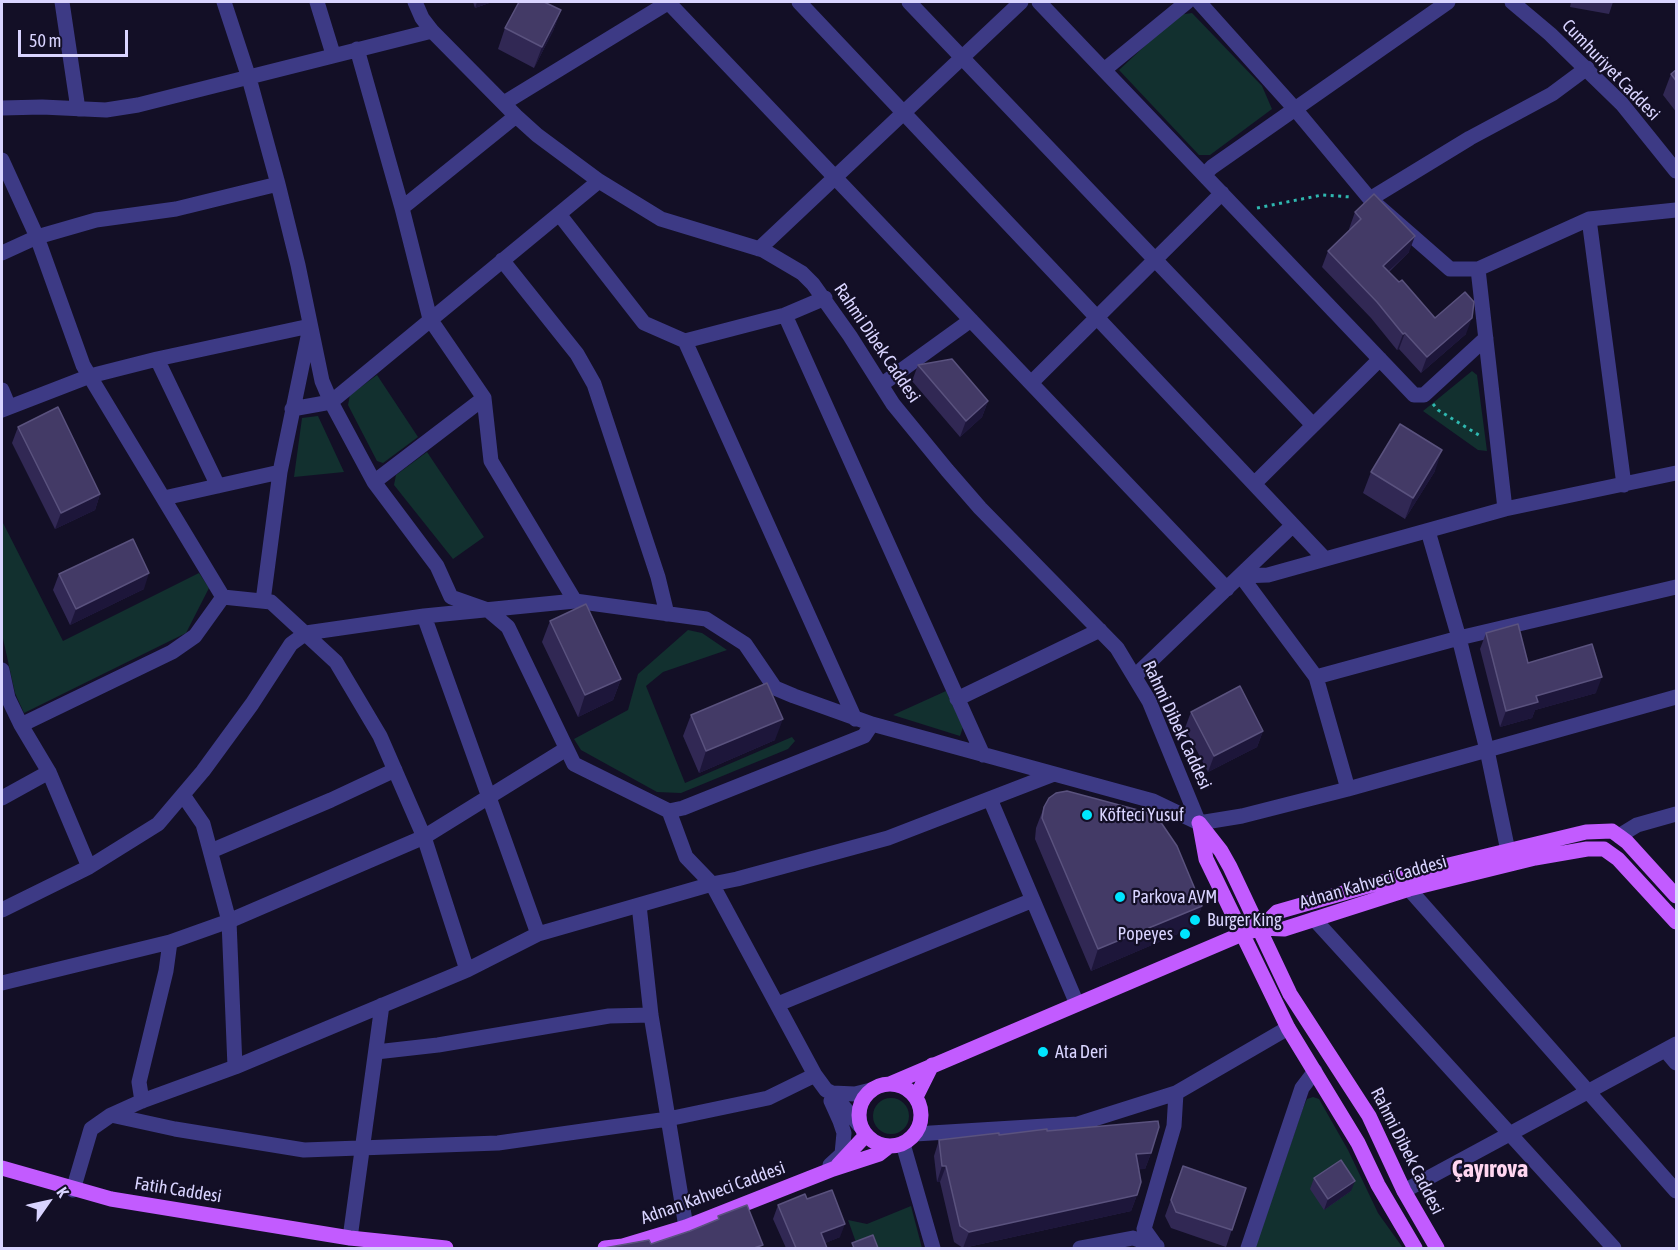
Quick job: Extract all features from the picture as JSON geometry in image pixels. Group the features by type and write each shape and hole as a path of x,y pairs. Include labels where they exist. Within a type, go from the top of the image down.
{"main road":[{"name":"Rahmi Dibek Caddesi","path":"1199,823 1221,850 1261,927 1269,952 1290,994 1357,1095 1404,1191 1437,1248"},
{"name":"Rahmi Dibek Caddesi","path":"1199,823 1206,859 1288,1028 1358,1143 1378,1185 1415,1248"},
{"path":"1261,927 1277,912 1403,876 1586,832 1612,831 1627,842 1677,896"},
{"name":"Adnan Kahveci Caddesi","path":"890,1084 1261,927 1284,929 1409,889 1535,858 1587,849 1604,849 1618,859 1677,922"},
{"path":"916,1097 932,1065"},
{"path":"890,1084 900,1085 916,1097 922,1116 915,1134 895,1146 879,1145 863,1131 858,1116 864,1097 871,1090 890,1084"},
{"name":"Adnan Kahveci Caddesi","path":"834,1169 863,1131"},
{"name":"Adnan Kahveci Caddesi","path":"605,1248 624,1246 686,1227 895,1146"},
{"name":"Fatih Caddesi","path":"2,1168 111,1199 350,1243"},
{"path":"350,1243 446,1248"}],"street":[{"path":"62,2 78,109"},
{"path":"224,2 249,78 278,184 298,265 322,381 331,402 374,482 436,566 451,597 488,610 508,627 574,764 669,811 683,808 864,736 872,724"},
{"path":"317,2 333,54"},
{"name":"Rahmi Dibek Caddesi","path":"415,2 422,18 432,31 516,116 537,135 599,181 661,219 759,249 779,258 802,273 825,298 881,386 909,424 980,508 1117,648 1149,701 1199,823"},
{"path":"504,103 668,2 1227,589"},
{"path":"799,2 1325,559"},
{"path":"909,2 1313,425"},
{"path":"759,249 1020,2"},
{"path":"1039,2 1414,395 1424,395 1486,338"},
{"path":"1104,70 1187,2"},
{"path":"1199,2 1295,109 1370,199 1450,269 1478,269 1589,219 1677,210"},
{"path":"1204,175 1212,166 1448,2"},
{"name":"Cumhuriyet Caddesi","path":"1512,2 1587,68 1622,104 1677,171"},
{"path":"2,108 106,110 128,107 432,31"},
{"path":"357,49 402,207 430,319 484,398 491,461 575,601"},
{"path":"1370,199 1470,138 1552,94 1587,68"},
{"path":"402,207 516,116"},
{"path":"2,160 37,237 83,365 223,597"},
{"path":"292,409 331,402 599,181"},
{"path":"2,253 37,237 96,220 176,209 278,184"},
{"path":"1031,383 1222,194"},
{"path":"559,214 644,323 685,341 785,315 825,298"},
{"path":"1589,219 1624,485"},
{"path":"502,260 577,354 594,384 658,577 667,614"},
{"path":"1478,269 1505,509"},
{"path":"785,315 983,755"},
{"path":"881,386 970,320"},
{"path":"2,390 5,408 90,376 310,326"},
{"path":"263,601 280,472 310,326"},
{"path":"685,341 855,719"},
{"path":"157,359 218,486"},
{"path":"1254,484 1380,359"},
{"path":"374,482 484,398"},
{"path":"164,498 280,472"},
{"path":"1241,576 1268,575 1505,509 1677,473"},
{"path":"1135,676 1293,525"},
{"path":"1428,531 1459,638 1487,750 1508,850"},
{"path":"1241,576 1316,677 1348,789"},
{"path":"1316,677 1459,638 1677,587"},
{"path":"223,597 271,602 336,662 380,736 424,837 467,970"},
{"path":"21,725 172,652 195,636 223,597"},
{"path":"2,910 89,867 158,824 203,771 252,704 291,644 306,633 424,616 575,601 706,619 745,644 775,688 855,719 1153,801 1199,823 1242,816 1348,789 1677,697"},
{"path":"424,616 538,934"},
{"path":"957,699 1100,630"},
{"path":"2,670 5,699 49,772 89,867"},
{"path":"2,983 170,942 229,921 424,837 566,749"},
{"path":"211,851 395,770"},
{"path":"2,798 49,772"},
{"path":"73,1190 91,1129 111,1115 142,1101 236,1067 467,970 538,934 712,884 888,838 1054,774"},
{"path":"183,795 203,825 229,921 236,1067"},
{"path":"990,799 1077,1004"},
{"path":"669,811 686,857 712,884 815,1075 863,1131"},
{"path":"1619,836 1636,825 1677,814"},
{"path":"1409,889 1677,1191"},
{"path":"778,1004 1033,900"},
{"path":"639,905 651,1015 686,1227"},
{"path":"1314,920 1614,1248"},
{"path":"142,1101 139,1082 170,942"},
{"path":"350,1243 382,1005"},
{"path":"376,1052 438,1045 609,1016 651,1015"},
{"path":"915,1134 1078,1124 1176,1093 1288,1028"},
{"path":"1404,1191 1671,1047 1677,1063"},
{"path":"1248,1248 1302,1088 1315,1071"},
{"path":"111,1115 175,1129 304,1150 498,1143 668,1119 768,1098 815,1075"},
{"path":"829,1092 855,1094 871,1090"},
{"path":"814,1176 842,1154 844,1133 829,1092"},
{"path":"1156,1247 1144,1229 1174,1126 1176,1093"},
{"path":"895,1146 933,1248"},
{"path":"1080,1248 1133,1238 1156,1247"}],"path":[{"path":"1239,212 1322,195 1370,199"},
{"path":"1424,395 1438,410 1490,442 1498,441"}],"green space":[{"path":"1192,13 1262,86 1272,109 1210,155 1199,155 1119,70 1178,15"},
{"path":"1472,371 1477,375 1487,451 1478,450 1423,411"},
{"path":"377,375 418,437 383,463 377,461 348,405 350,395"},
{"path":"318,416 344,472 294,477 302,418"},
{"path":"427,452 484,537 453,559 394,485 396,475"},
{"path":"2,521 63,641 199,573 209,588 186,633 24,713 15,693 2,634"},
{"path":"688,630 702,633 727,650 663,672 646,686 685,783 792,737 795,741 788,749 681,793 657,792 581,750 574,739 628,710 638,674"},
{"path":"946,691 963,727 960,736 893,715"},
{"path":"1313,1097 1319,1099 1348,1150 1378,1213 1403,1248 1255,1248 1303,1108 1307,1099"},
{"path":"891,1098 904,1103 909,1116 904,1129 891,1134 878,1129 873,1116 878,1103"},
{"path":"911,1206 922,1248 858,1248 848,1220 867,1224"}],"building":[{"path":"519,2 544,2 561,10 542,47 505,28"},
{"path":"1677,69 1677,82 1671,74"},
{"path":"1374,194 1415,236 1383,266 1399,282 1402,280 1435,318 1465,292 1474,302 1472,318 1427,357 1405,333 1403,334 1377,302 1328,251 1361,219 1355,212"},
{"path":"952,359 988,401 966,421 918,365"},
{"path":"58,407 100,494 61,513 18,427"},
{"path":"1400,424 1442,450 1413,498 1371,472"},
{"path":"133,539 149,573 76,609 59,574"},
{"path":"586,604 621,679 585,695 550,621"},
{"path":"1518,624 1528,663 1592,644 1602,677 1536,696 1538,702 1506,711 1486,633"},
{"path":"767,683 783,719 706,751 691,715"},
{"path":"1240,686 1263,731 1214,756 1191,712"},
{"name":"Parkova AVM","path":"1067,791 1149,813 1160,821 1177,846 1202,906 1098,949 1042,818 1049,798 1056,793"},
{"path":"1158,1121 1159,1127 1151,1153 1136,1154 1141,1182 1137,1195 969,1232 960,1226 946,1166 942,1166 939,1140"},
{"path":"1341,1160 1355,1181 1328,1199 1314,1178"},
{"path":"1183,1166 1246,1188 1232,1230 1176,1212 1171,1200"},
{"path":"832,1190 845,1224 821,1233 827,1248 796,1248 778,1205 805,1194 807,1199"},
{"path":"747,1205 763,1245 754,1248 604,1248 649,1240 651,1244 690,1231 719,1219 718,1216"},
{"path":"873,1235 878,1248 854,1248 852,1243"}],"place":[{"name":"Köfteci Yusuf","path":"1087,815"},
{"name":"Parkova AVM","path":"1120,897"},
{"name":"Burger King","path":"1195,920"},
{"name":"Popeyes","path":"1185,934"},
{"name":"Ata Deri","path":"1043,1052"}],"district":[{"name":"Çayırova","path":"1490,1169"}]}
